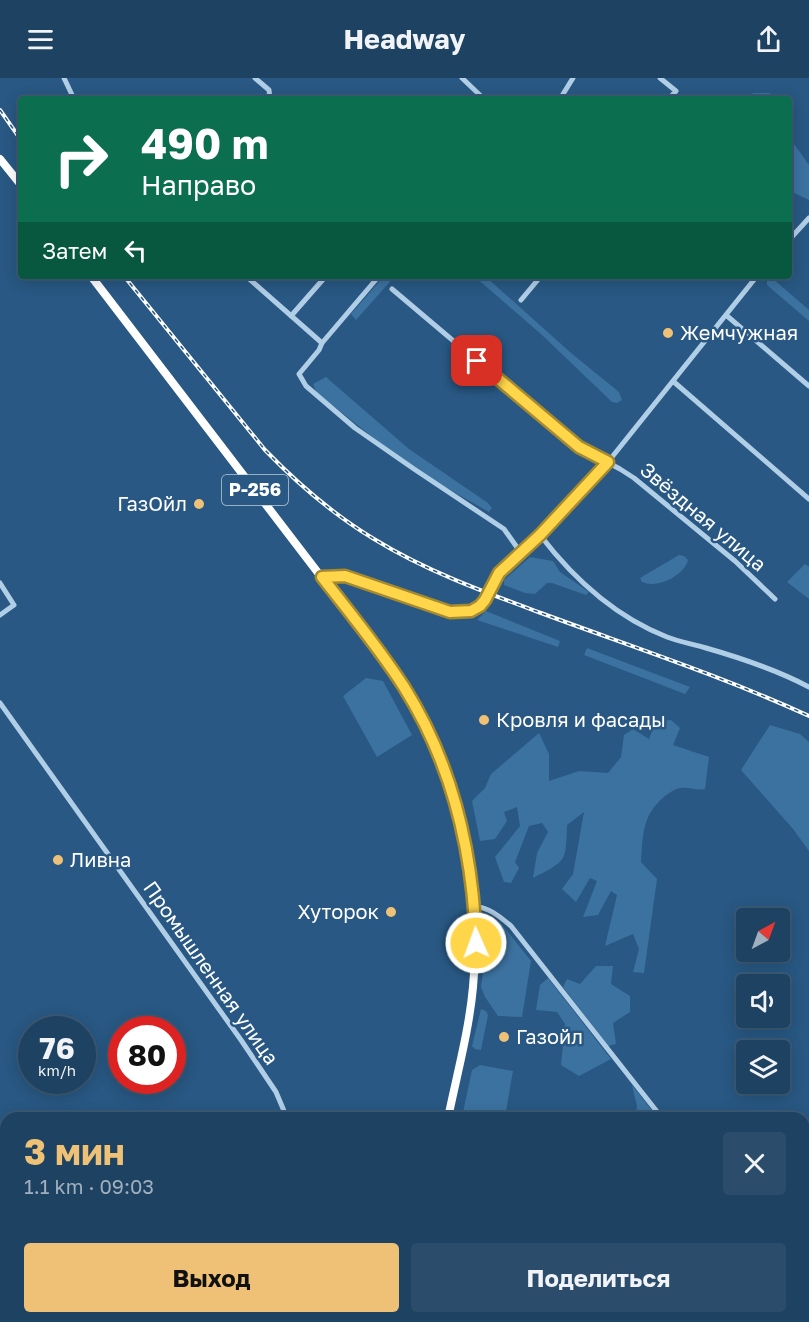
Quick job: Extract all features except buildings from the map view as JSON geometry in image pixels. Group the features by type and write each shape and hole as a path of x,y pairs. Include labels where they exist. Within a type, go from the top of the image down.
{"highway":[{"path":"0,159 18,181"},
{"name":"Р-256","path":"93,279 404,687 431,735 461,821 469,862 476,943 473,989 449,1112"}],"street":[{"path":"64,78 73,96"},
{"path":"255,78 269,90 270,96"},
{"path":"462,78 481,96"},
{"path":"562,96 573,78"},
{"path":"660,78 676,91 672,96"},
{"path":"792,237 809,218"},
{"path":"249,279 322,343"},
{"path":"291,316 323,279"},
{"path":"376,279 299,374 306,386 355,428 504,529 521,553"},
{"path":"521,300 538,279"},
{"path":"322,577 345,576 450,612 471,611 480,606 499,573 540,535 608,462 674,382 753,279"},
{"name":"Звёздная улица","path":"392,289 579,447 634,478 760,583 775,599"},
{"path":"726,315 809,386"},
{"path":"674,382 809,499"},
{"path":"540,535 560,561 588,587 615,609 638,623 668,637 736,658 809,687"},
{"path":"0,583 14,605 0,615"},
{"name":"Промышленная улица","path":"0,703 241,1040 276,1092 284,1112"},
{"path":"474,906 486,908 498,914 511,926 657,1112"}],"shaded area":[{"path":"753,93 769,93 776,96 750,96"},
{"path":"792,141 809,165 809,200 792,192"},
{"path":"381,279 392,279 356,320 351,314"},
{"path":"477,279 488,279 571,353 619,392 622,400 617,403 612,402 542,335"},
{"path":"767,279 773,279 809,310 809,321 767,285"},
{"path":"326,377 409,449 488,503 492,508 489,512 410,467 316,392 313,384"},
{"path":"679,555 688,560 676,576 655,584 642,582 640,578"},
{"path":"530,557 553,561 560,572 589,592 586,595 547,583 535,594 525,593 504,585 504,580"},
{"path":"805,564 809,567 809,599 787,582"},
{"path":"486,611 560,641 558,647 477,620"},
{"path":"587,648 690,687 685,694 584,655"},
{"path":"366,678 383,681 412,735 377,757 343,696"},
{"path":"671,720 680,728 673,745 709,757 705,789 679,788 675,790 657,803 648,818 643,834 641,862 657,879 644,973 633,972 639,949 633,934 605,946 617,895 611,891 598,915 583,917 597,881 590,878 576,902 562,889 573,874 584,812 567,825 565,854 562,859 552,868 533,878 537,853 548,832 542,823 529,826 515,862 519,868 511,883 504,882 495,857 520,826 517,807 504,812 507,821 495,839 480,841 472,801 485,788 491,774 539,733 549,754 549,781 579,771 608,773 621,757 624,735 633,729 649,739 656,721"},
{"path":"770,725 800,734 809,742 809,851 793,829 741,770"},
{"path":"500,922 531,961 522,1017 498,1016 481,987 485,957 484,931 488,923"},
{"path":"596,966 613,966 611,984 630,996 630,1012 613,1023 616,1044 608,1046 563,987 567,979 580,984"},
{"path":"548,978 611,1059 579,1076 561,1065 565,1024 557,1012 536,1010 540,985"},
{"path":"481,1009 488,1015 481,1050 472,1046"},
{"path":"480,1065 513,1071 506,1112 463,1112 472,1070"},
{"path":"632,1085 653,1112 636,1112 637,1106"}],"railway":[{"path":"0,110 18,136"},
{"path":"126,279 265,450 317,498 359,530 394,551 456,580 709,675 809,716"}],"place":[{"name":"Жемчужная","path":"668,333"},
{"name":"ГазОйл","path":"199,504"},
{"name":"Кровля и фасады","path":"484,720"},
{"name":"Ливна","path":"58,860"},
{"name":"Хуторок","path":"391,912"},
{"name":"Газойл","path":"504,1037"}],"route":[{"path":"476,943 473,887 465,839 446,773 431,735 404,687 384,658 322,577 345,576 450,612 471,611 485,600 499,573 540,535 608,462 579,447 477,361"}]}
